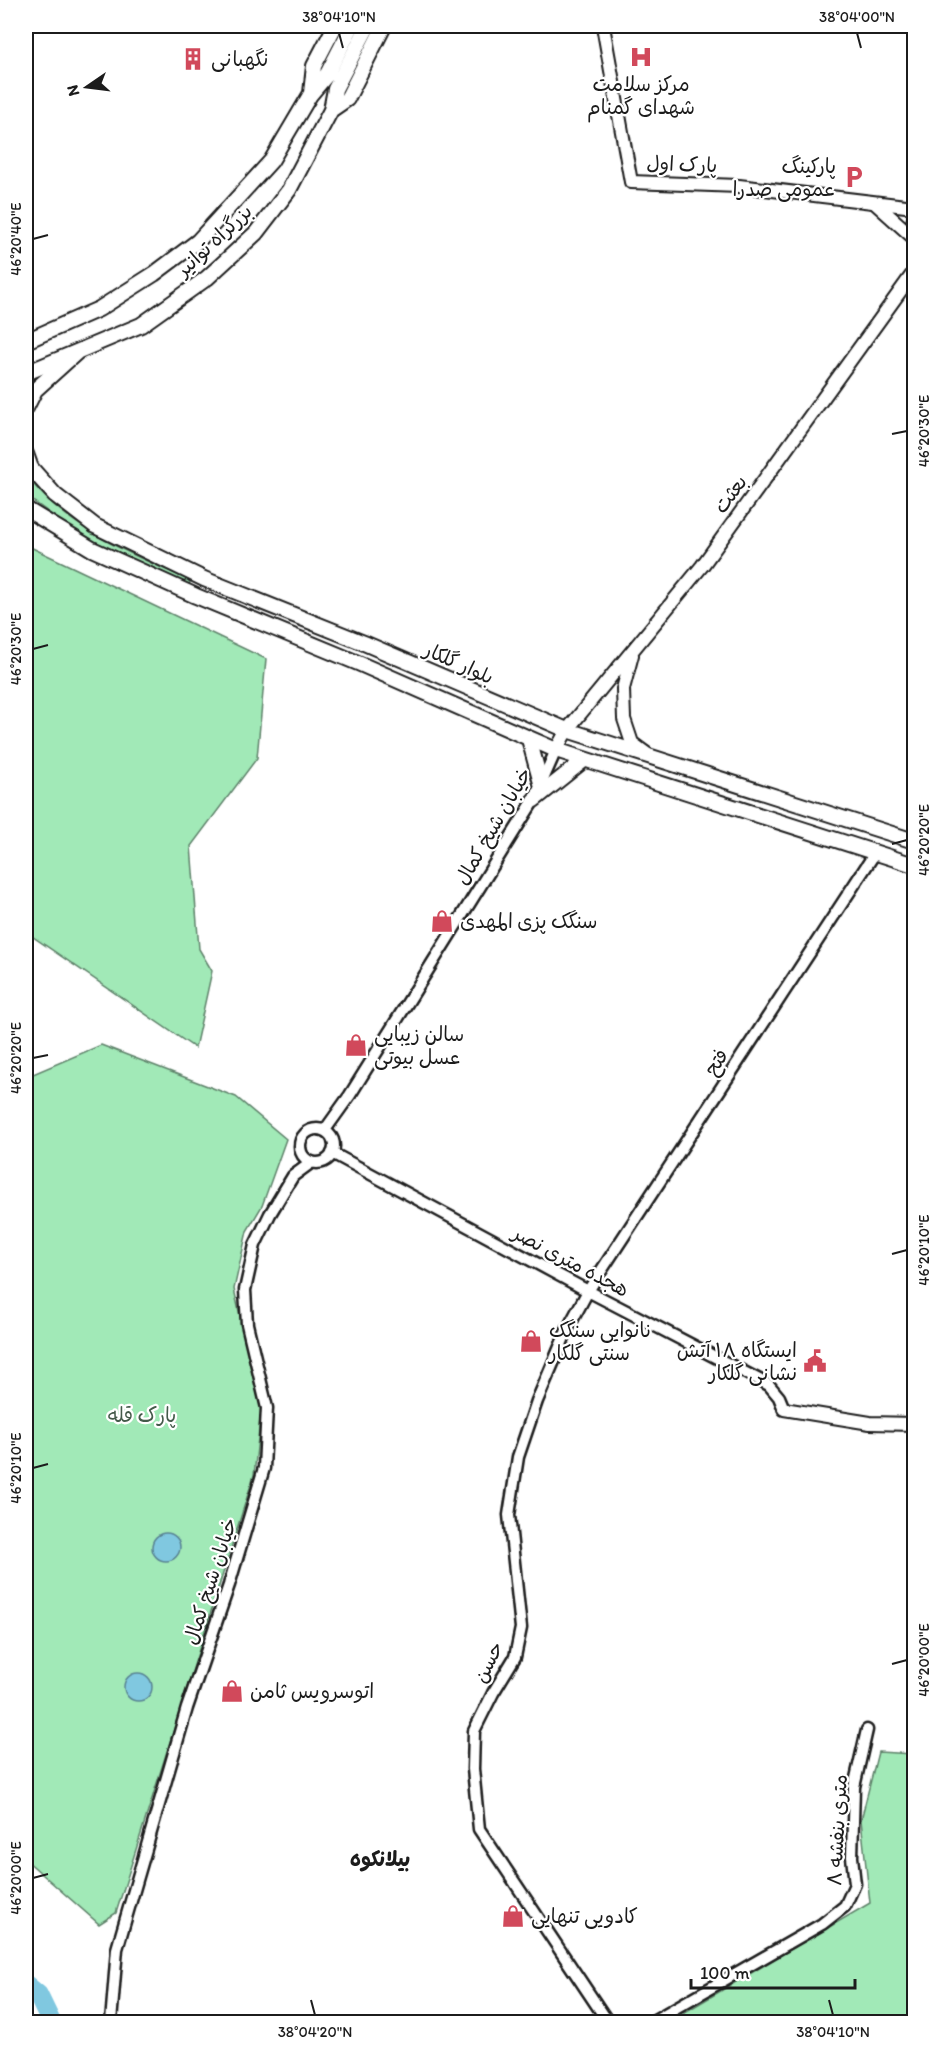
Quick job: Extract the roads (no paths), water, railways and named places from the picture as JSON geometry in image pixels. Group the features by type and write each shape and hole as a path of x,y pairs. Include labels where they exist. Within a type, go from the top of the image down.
{"main road":[{"path":"310,95 314,66 335,26"},
{"name":"بزرگراه توانیر","path":"26,341 99,309 154,274 198,241 271,161 310,95 326,76 352,26"},
{"name":"بزرگراه توانیر","path":"26,373 141,325 207,278 256,233 289,190 331,110 336,89 368,26"},
{"path":"331,110 347,99 384,26"},
{"name":"پارک اول","path":"603,26 631,182 740,186 915,207"},
{"path":"875,203 915,238"},
{"path":"915,218 912,230 915,238"},
{"name":"بعثت","path":"556,750 567,730 702,566 915,272"},
{"path":"26,408 35,390 76,353"},
{"name":"بلوار گلکار","path":"26,454 31,468 55,495 95,526 204,579 364,643 567,730 915,841"},
{"name":"بلوار گلکار","path":"26,509 92,549 556,750 915,865"},
{"path":"196,596 204,579"},
{"path":"634,650 623,688 624,719 632,743 650,757"},
{"path":"529,739 541,783"},
{"path":"534,800 584,760"},
{"path":"784,1409 870,1424 915,1424"}],"street":[{"name":"خیابان شیخ کمال","path":"325,1130 350,1095 534,800 556,750"},
{"name":"فتح","path":"588,1291 875,853"},
{"path":"314,1129 325,1130 332,1138 334,1148 332,1153 322,1162 312,1162 303,1155 300,1149 305,1133 314,1129"},
{"name":"هجده متری نصر","path":"332,1153 588,1291 769,1385 779,1396 784,1409"},
{"name":"خیابان شیخ کمال","path":"111,2022 117,1949 187,1708 229,1585 264,1468 267,1408 247,1324 245,1290 255,1245 270,1214 293,1176 312,1162"},
{"name":"حسن","path":"588,1291 568,1328 537,1401 518,1457 509,1515 521,1628 515,1657 474,1731 473,1769 479,1829 608,2022"},
{"name":"۸ متری بنفشه","path":"651,2022 822,1924 845,1906 855,1884 852,1833 854,1787 867,1730"}],"water":[{"path":"166,1533 176,1537 180,1547 176,1557 166,1561 156,1557 152,1547 156,1537"},
{"path":"138,1673 148,1677 152,1687 148,1697 138,1701 128,1697 124,1687 128,1677"}],"waterway":[{"path":"26,1985 38,1995 51,2022"}],"place":[{"name":"مرکز سلامت شهدای گمنام","path":"641,57"},
{"name":"نگهبانی","path":"193,59"},
{"name":"پارکینگ عمومی صدرا","path":"854,177"},
{"name":"سنگک پزی المهدی","path":"442,921"},
{"name":"سالن زیبایی عسل بیوتی","path":"356,1045"},
{"name":"نانوایی سنگک سنتی گلکار","path":"531,1341"},
{"name":"ایستگاه ۱۸ آتش نشانی گلکار","path":"815,1361"},
{"name":"اتوسرویس ثامن","path":"232,1691"},
{"name":"کادویی تنهایی","path":"513,1916"}],"district":[{"name":"بیلانکوه","path":"380,1858"}],"park label":[{"name":"پارک قله","path":"142,1415"}]}
